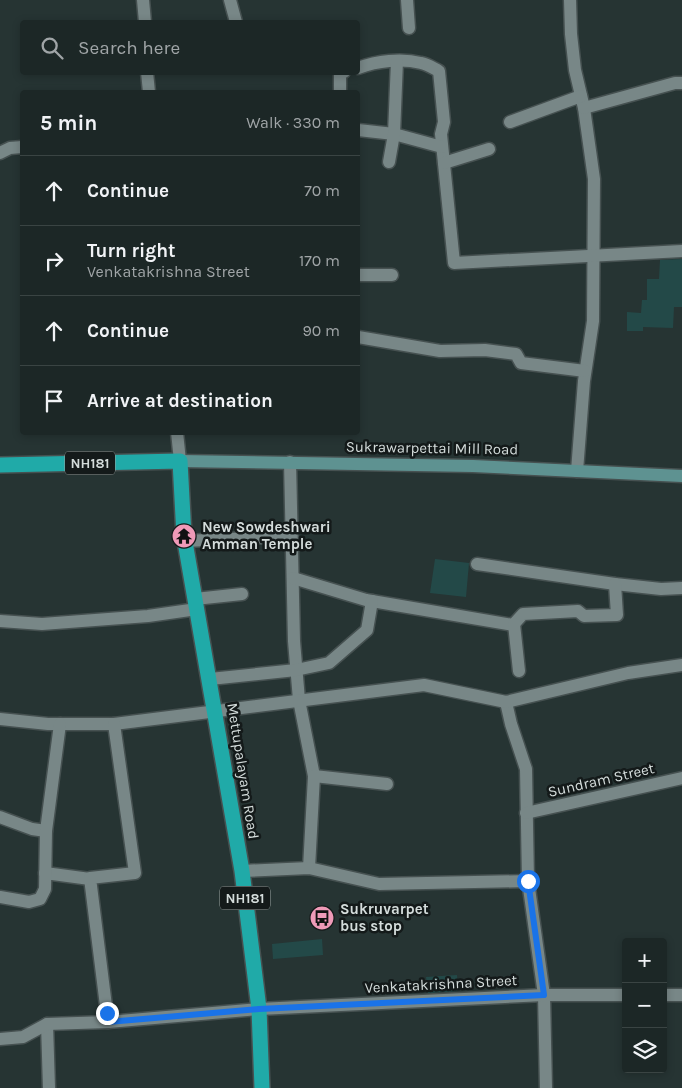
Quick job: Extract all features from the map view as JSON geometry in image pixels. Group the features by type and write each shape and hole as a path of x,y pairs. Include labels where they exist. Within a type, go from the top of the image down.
{"highway":[{"name":"Sukrawarpettai Mill Road","path":"0,466 180,461"},
{"name":"Mettupalayam Road","path":"180,461 185,541 216,710 242,871 259,1009 262,1088"}],"street":[{"path":"143,0 145,20"},
{"path":"230,0 235,20"},
{"path":"407,0 410,28"},
{"path":"570,0 575,70 583,102 594,179 595,255 593,321 585,371 577,471"},
{"path":"360,67 370,63 397,61 422,63 439,71 444,122 441,134 442,147 454,263 682,250"},
{"path":"389,162 394,134 397,61"},
{"path":"148,75 149,90"},
{"path":"340,75 340,90"},
{"path":"510,122 583,102 628,95 675,83 682,83"},
{"path":"360,130 394,134 442,147"},
{"path":"0,153 10,148 20,147"},
{"path":"444,163 489,149"},
{"path":"360,275 392,275"},
{"path":"360,337 440,351 485,350 516,354 521,363 585,371"},
{"path":"177,435 180,461"},
{"name":"Sukrawarpettai Mill Road","path":"180,461 473,466 682,476"},
{"path":"290,462 296,670 299,700 314,776 309,868"},
{"path":"185,541 291,536"},
{"path":"477,564 615,584 661,589 682,588"},
{"path":"293,578 372,600 513,625 523,614 578,611 584,616 617,616 615,584"},
{"path":"0,621 42,624 148,616 242,594"},
{"path":"210,679 296,670 328,663 367,630 372,600"},
{"path":"514,624 519,671"},
{"path":"0,719 60,724 114,724 424,685 506,702 628,673 682,665"},
{"path":"506,702 511,724 526,769 528,881 544,995 546,1088"},
{"path":"0,897 29,902 40,899 45,889 46,831 60,724"},
{"path":"46,874 90,879 135,873 114,724"},
{"path":"314,776 387,784"},
{"name":"Sundram Street","path":"526,813 682,778"},
{"path":"0,817 32,829 46,831"},
{"path":"242,871 309,868 379,884 528,881"},
{"path":"90,879 108,1022"},
{"name":"Venkatakrishna Street","path":"47,1024 108,1022 259,1009 544,995 622,995"},
{"path":"667,995 682,995"},
{"path":"0,1039 23,1037 47,1024 49,1088"}],"building":[{"path":"682,259 682,307 674,307 673,328 643,327 643,331 627,331 627,312 641,313 642,300 647,300 647,279 659,279 660,260"},
{"path":"435,559 469,563 466,597 430,593"},
{"path":"322,939 323,955 273,959 272,944"},
{"path":"457,975 458,991 428,993 426,977"}],"place":[{"name":"New Sowdeshwari Amman Temple","path":"184,536"},
{"name":"Sukruvarpet bus stop","path":"322,918"}],"route":[{"path":"107,1013 108,1022 259,1009 544,995 528,881"}]}
